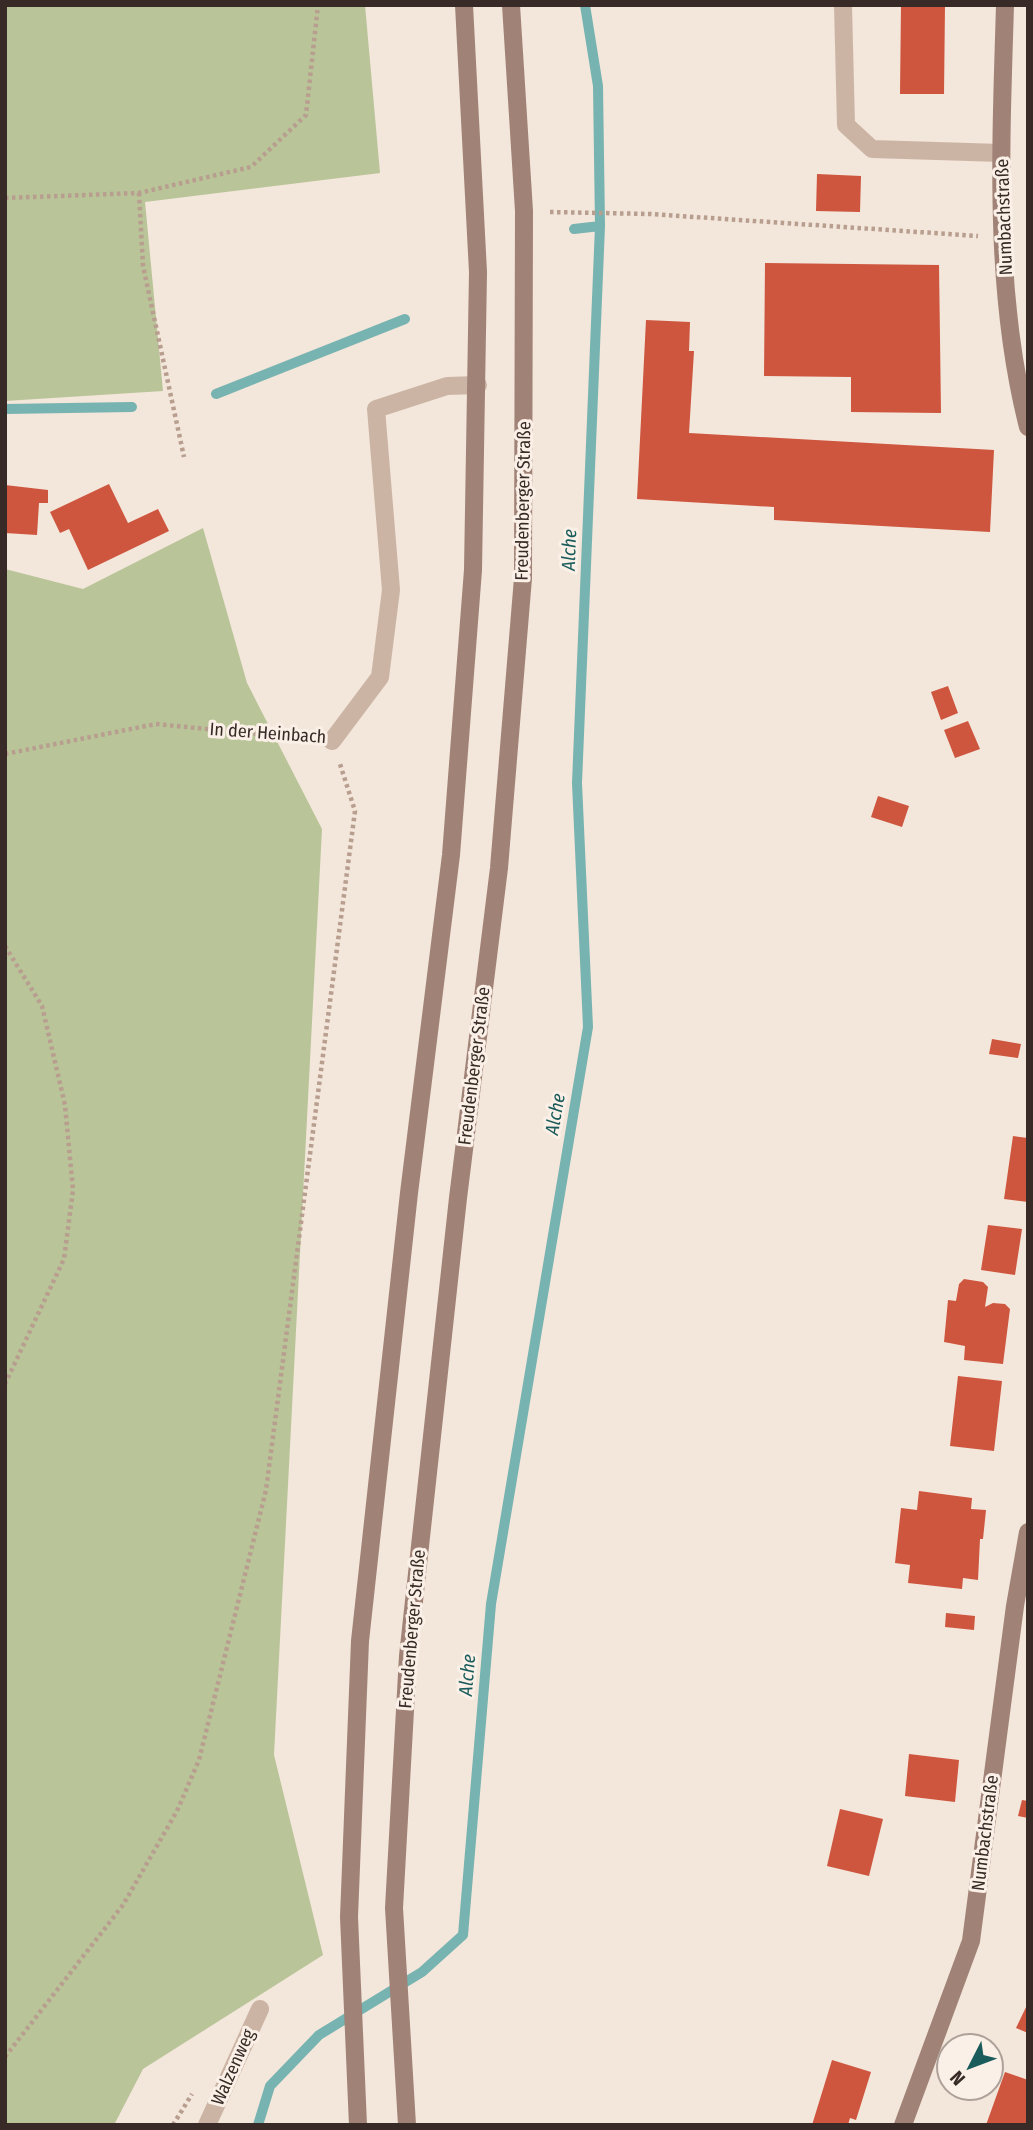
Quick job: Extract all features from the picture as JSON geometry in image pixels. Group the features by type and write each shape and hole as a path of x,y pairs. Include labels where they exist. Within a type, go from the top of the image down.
{"main road":[{"path":"358,2125 349,1917 360,1642 451,855 473,570 478,272 472,102 464,5"},
{"name":"Freudenberger Straße","path":"407,2125 394,1908 408,1656 458,1198 499,868 523,578 524,211 512,5"},
{"name":"Numbachstraße","path":"1005,5 1001,153 1003,238 1008,307 1028,427"},
{"name":"Numbachstraße","path":"903,2125 971,1941 1014,1606 1028,1532"}],"street":[{"path":"843,5 846,125 872,149 1001,153"},
{"name":"In der Heinbach","path":"332,741 380,677 391,590 376,409 447,386 478,385"},
{"name":"Walzenweg","path":"207,2125 260,2009"}],"path":[{"path":"5,198 139,194 251,167 306,115 318,5"},
{"path":"139,194 143,266 184,457"},
{"path":"524,211 628,214 1003,238"},
{"name":"In der Heinbach","path":"5,754 156,724 332,741"},
{"path":"5,2057 123,1905 177,1811 199,1760 265,1490 355,811 332,741"},
{"path":"5,946 42,1006 65,1105 73,1190 64,1259 5,1384"}],"green space":[{"path":"5,5 365,5 380,173 145,202 163,391 5,401"},
{"path":"203,528 247,683 322,829 274,1755 323,1955 143,2069 114,2125 5,2125 5,569 83,589"}],"building":[{"path":"901,5 945,5 944,94 900,94"},
{"path":"817,174 861,176 860,212 816,211"},
{"path":"765,263 939,265 941,413 851,412 851,377 764,376"},
{"path":"646,320 690,322 689,351 694,351 689,433 994,450 990,532 774,520 774,507 637,499"},
{"path":"109,484 128,523 158,509 169,531 88,570 69,529 60,533 50,512"},
{"path":"5,485 48,490 48,503 39,503 37,535 5,533"},
{"path":"948,686 958,713 941,720 931,692"},
{"path":"968,721 980,749 955,758 944,730"},
{"path":"878,796 909,806 902,827 871,817"},
{"path":"992,1039 1021,1044 1018,1058 989,1054"},
{"path":"1013,1136 1028,1138 1028,1202 1004,1199"},
{"path":"988,1225 1022,1229 1015,1275 981,1270"},
{"path":"964,1279 983,1282 988,1287 985,1307 993,1303 1005,1304 1010,1309 1003,1364 964,1360 965,1346 944,1342 948,1300 956,1301 959,1284"},
{"path":"958,1376 1002,1381 994,1451 950,1446"},
{"path":"919,1491 972,1498 971,1509 986,1510 983,1539 980,1539 978,1580 963,1578 962,1589 908,1583 910,1565 895,1563 901,1508 917,1510"},
{"path":"946,1613 975,1616 974,1630 945,1627"},
{"path":"909,1754 959,1760 955,1802 905,1796"},
{"path":"1022,1800 1028,1801 1028,1818 1018,1816"},
{"path":"840,1809 883,1819 869,1876 827,1866"},
{"path":"1028,2003 1028,2033 1016,2028"},
{"path":"832,2060 871,2072 856,2120 850,2118 848,2125 812,2125"},
{"path":"1005,2072 1028,2080 1028,2125 986,2125 994,2102 1005,2102"}],"waterway":[{"name":"Alche","path":"258,2125 270,2086 319,2035 422,1972 463,1935 491,1604 588,1027 577,783 600,226 598,86 585,5"},
{"path":"574,229 600,226"},
{"path":"216,394 405,319"},
{"path":"5,409 132,407"}]}
